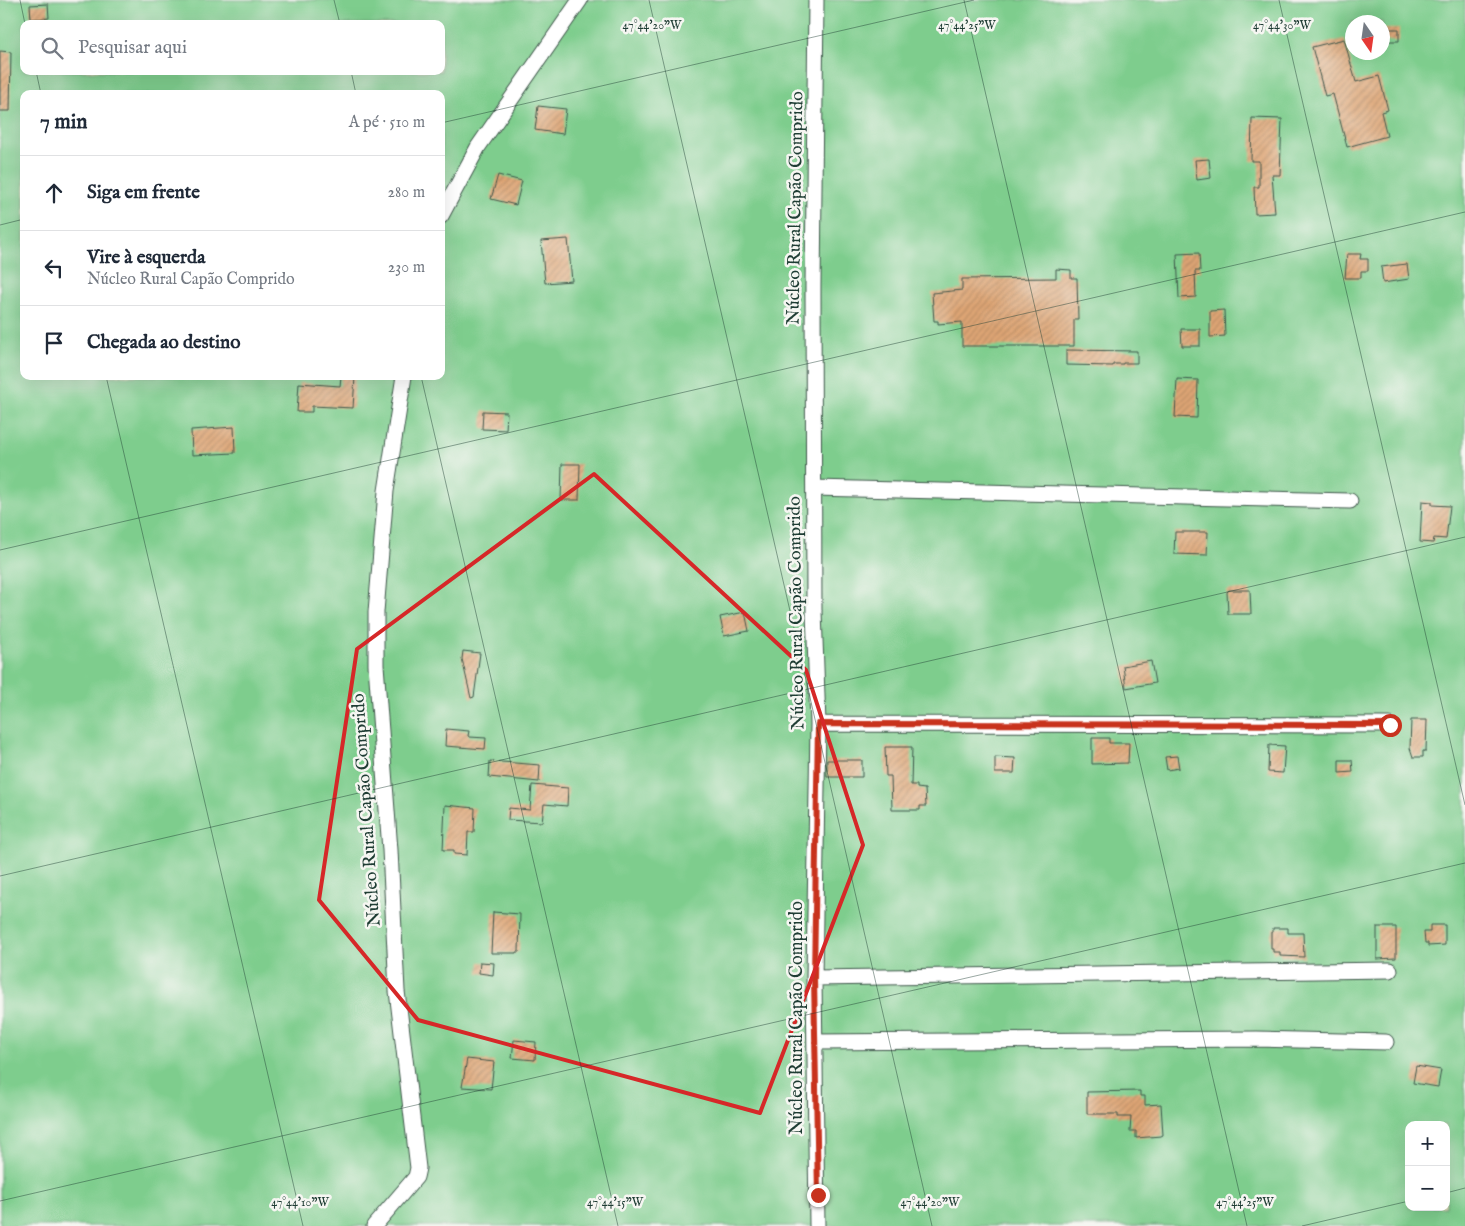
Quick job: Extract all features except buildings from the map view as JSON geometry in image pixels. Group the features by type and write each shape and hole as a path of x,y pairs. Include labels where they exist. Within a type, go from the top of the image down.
{"street":[{"path":"445,209 478,148 580,0"},
{"name":"Núcleo Rural Capão Comprido","path":"816,0 813,286 814,611 818,724 814,978 817,1226"},
{"name":"Núcleo Rural Capão Comprido","path":"374,1226 416,1177 418,1168 397,992 390,850 376,665 376,612 386,491 403,380"},
{"path":"814,488 1350,502"},
{"path":"818,724 1390,725"},
{"path":"814,978 1390,970"},
{"path":"814,1042 1257,1039 1386,1042"}],"highlighted area":[{"path":"594,474 806,670 863,845 760,1113 418,1020 319,900 357,649"}],"green space":[{"path":"0,0 1465,0 1465,1226 0,1226"}],"route":[{"path":"818,1195 814,978 818,724 1390,725"}]}
